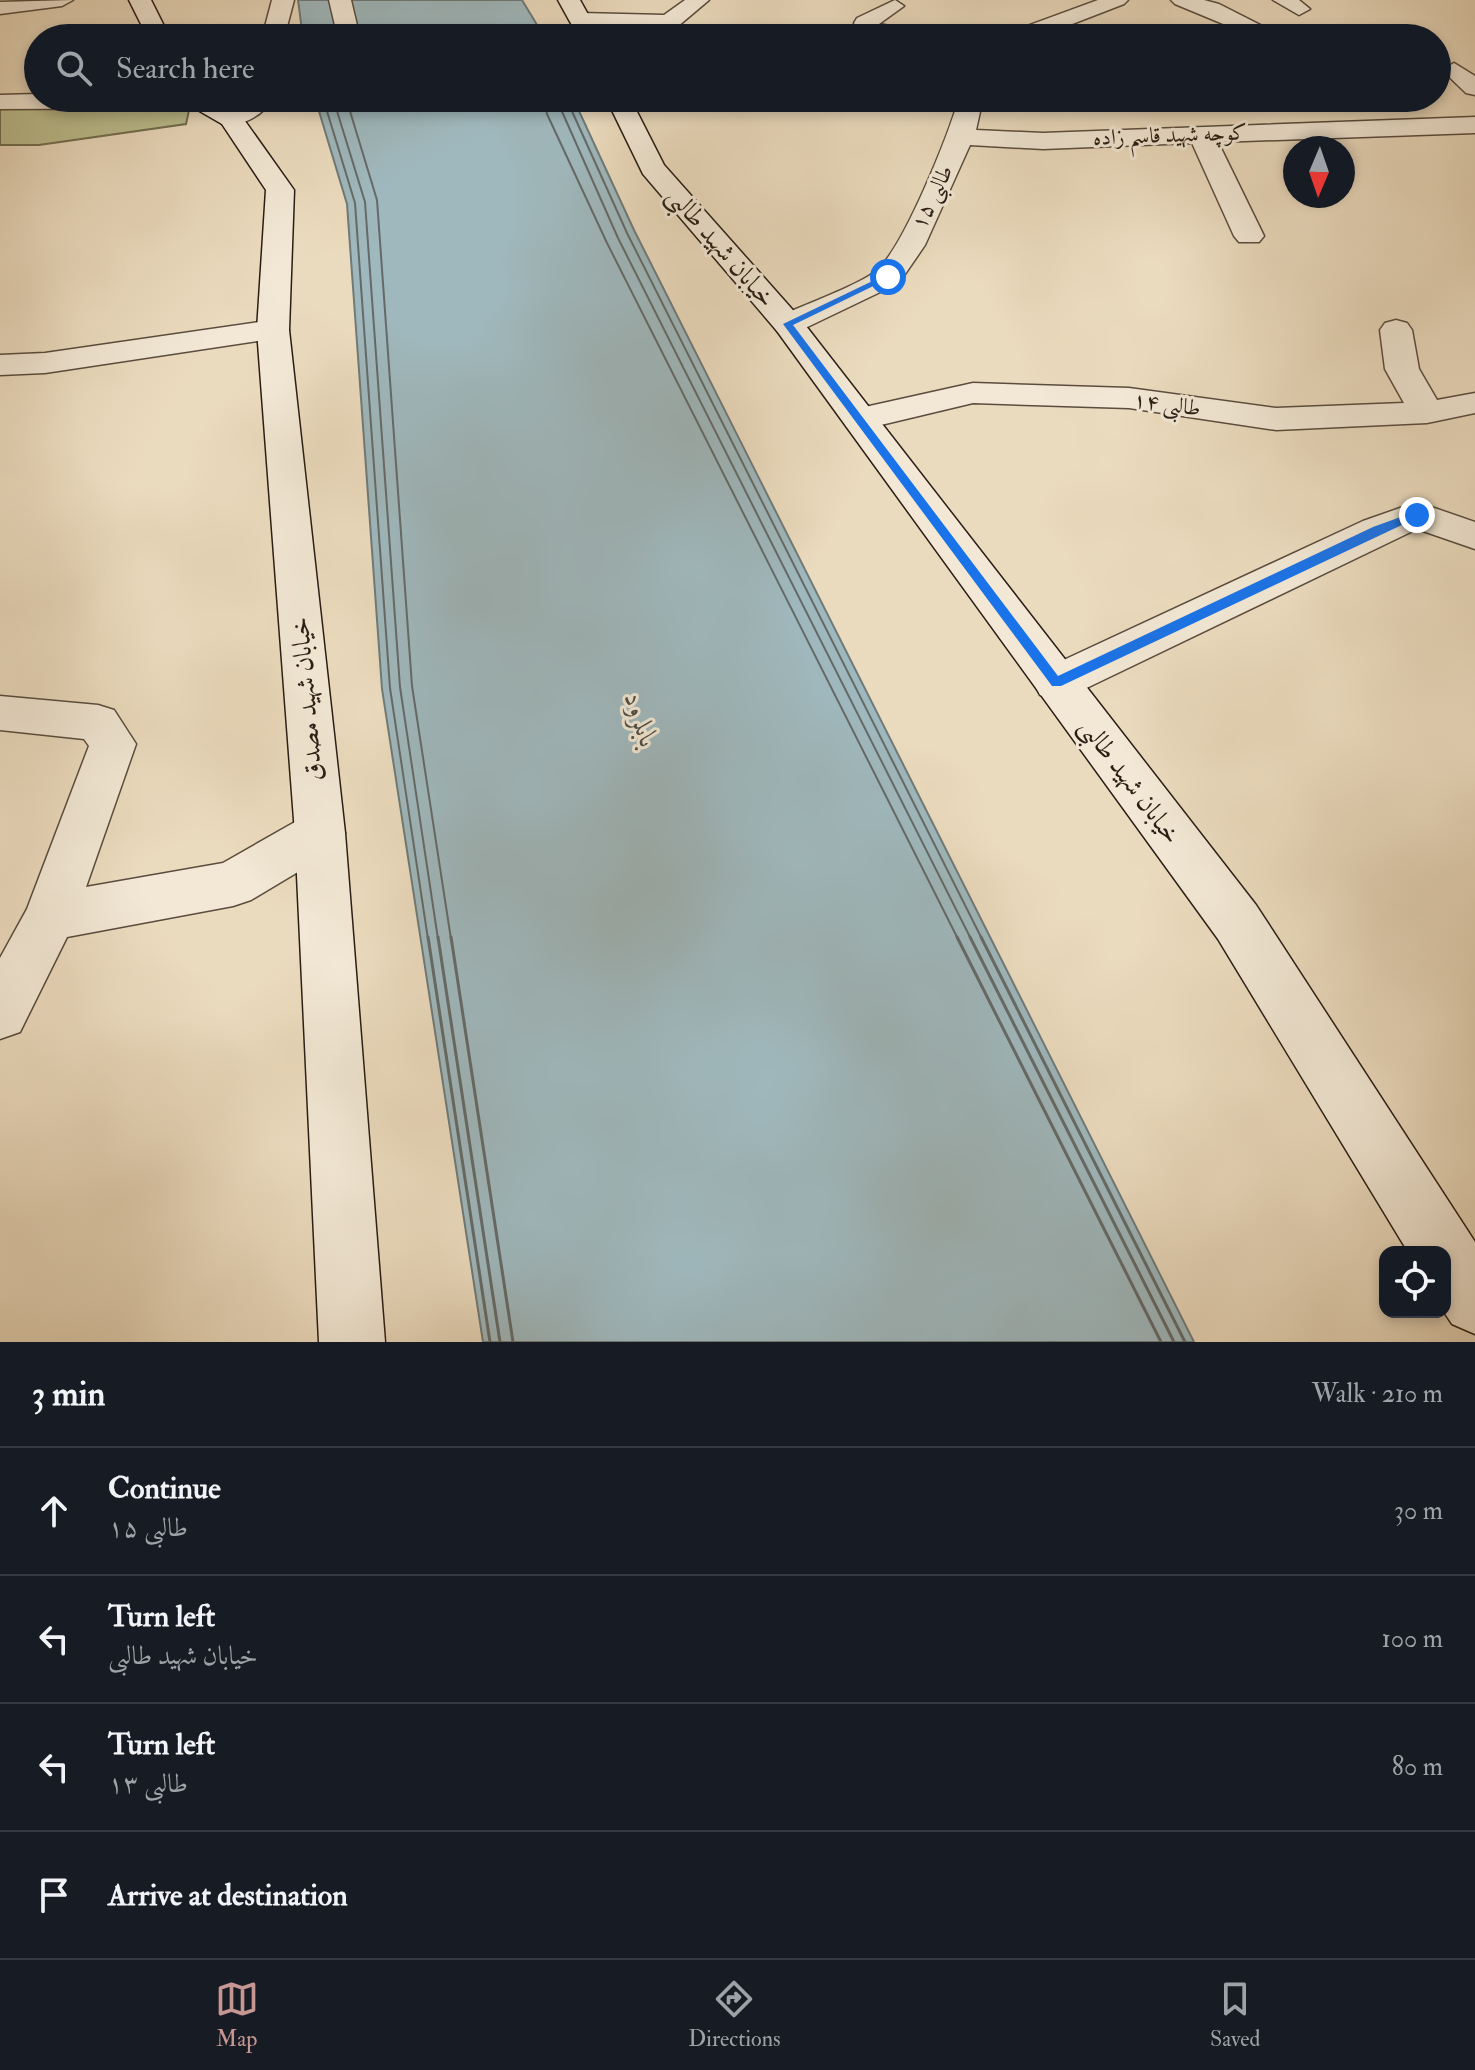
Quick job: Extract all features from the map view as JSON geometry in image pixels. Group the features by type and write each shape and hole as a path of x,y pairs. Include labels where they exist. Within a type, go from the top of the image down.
{"street":[{"path":"0,8 62,0"},
{"path":"140,0 152,24"},
{"path":"277,24 283,0"},
{"path":"340,0 346,24"},
{"path":"569,0 582,24"},
{"path":"645,24 669,22 698,0"},
{"path":"1053,24 1117,0"},
{"path":"1182,0 1245,24"},
{"path":"866,24 893,6"},
{"path":"1454,70 1475,88"},
{"path":"0,102 24,102"},
{"name":"خیابان شهید مصدق","path":"246,112 280,190 273,330 320,833 352,1342"},
{"name":"خیابان شهید طالبی","path":"625,112 652,168 788,324 1237,922 1440,1246"},
{"name":"طالبی ۱۵","path":"788,324 888,277 910,245 961,137 967,112"},
{"name":"کوچه شهید قاسم زاده","path":"961,137 1043,141 1475,125"},
{"path":"1439,126 1475,154"},
{"path":"1201,134 1249,236"},
{"path":"0,365 45,363 273,330"},
{"path":"1396,330 1402,369 1427,412"},
{"name":"طالبی ۱۴","path":"860,419 973,393 1129,398 1276,419 1427,412 1475,403"},
{"path":"1056,683 1377,530 1417,515 1475,536"},
{"path":"0,713 98,723 113,744 50,917 0,1011"},
{"path":"50,917 233,884 320,833"},
{"name":"خیابان شهید طالبی","path":"1451,1264 1475,1301"}],"green space":[{"path":"0,104 24,104 24,112 189,112 186,124 39,145 0,145"}],"water":[{"path":"298,0 522,0 537,24 301,24"},
{"name":"بابلرود","path":"319,112 579,112 634,230 1194,1342 483,1342 382,689 347,204"}],"route":[{"path":"888,277 788,324 1056,683 1377,530 1417,515"}]}
